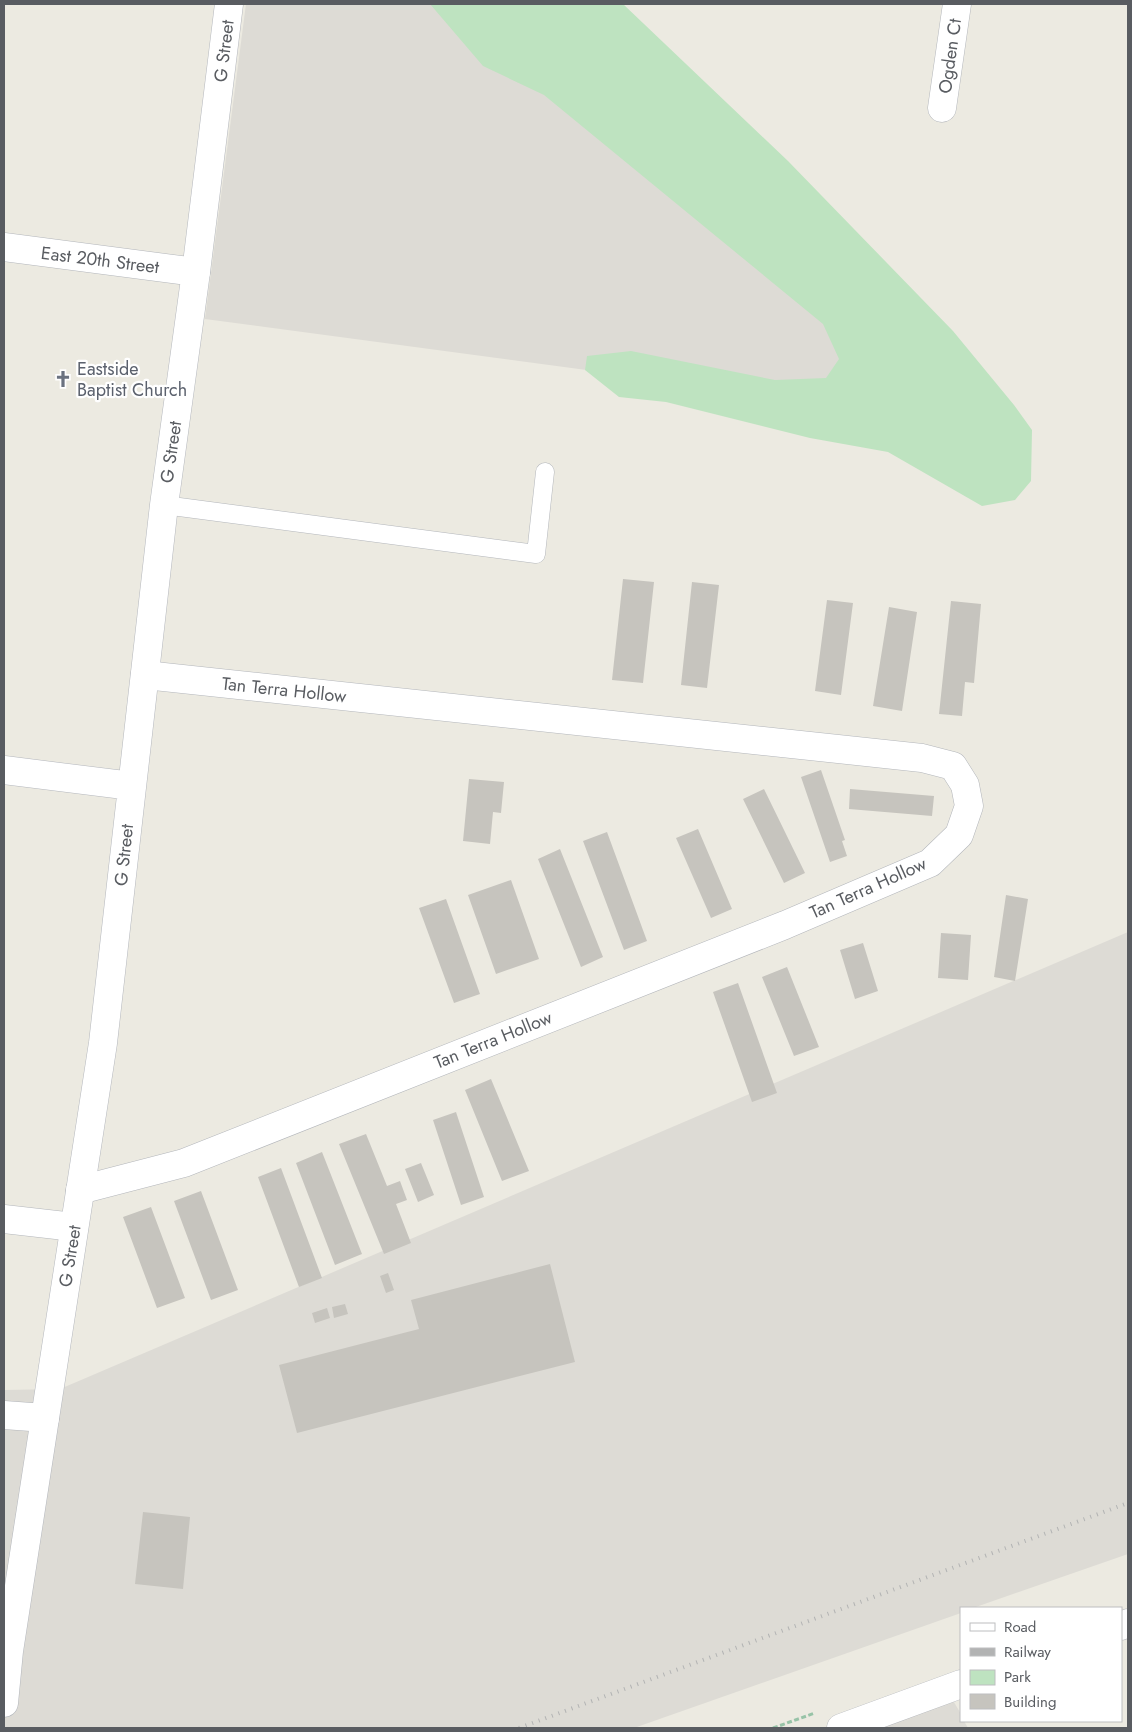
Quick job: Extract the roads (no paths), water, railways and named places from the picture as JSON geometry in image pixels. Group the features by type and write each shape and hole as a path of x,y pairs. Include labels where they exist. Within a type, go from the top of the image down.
{"street":[{"name":"G Street","path":"4,1704 10,1651 103,1044 164,505 196,272 229,4"},
{"name":"Ogden Ct","path":"942,108 957,4"},
{"name":"East 20th Street","path":"4,247 196,272"},
{"name":"Tan Terra Hollow","path":"80,1190 184,1163 784,925 930,863 958,835 969,806 966,785 953,766 922,758 145,676"},
{"path":"4,770 132,786"},
{"path":"4,1219 74,1227"},
{"path":"4,1415 45,1418"},
{"path":"840,1728 881,1721 960,1684"}],"lane":[{"path":"164,505 536,554 545,472"}],"railway":[{"path":"519,1728 1128,1503"}],"place":[{"name":"Eastside Baptist Church","path":"63,379"}]}
